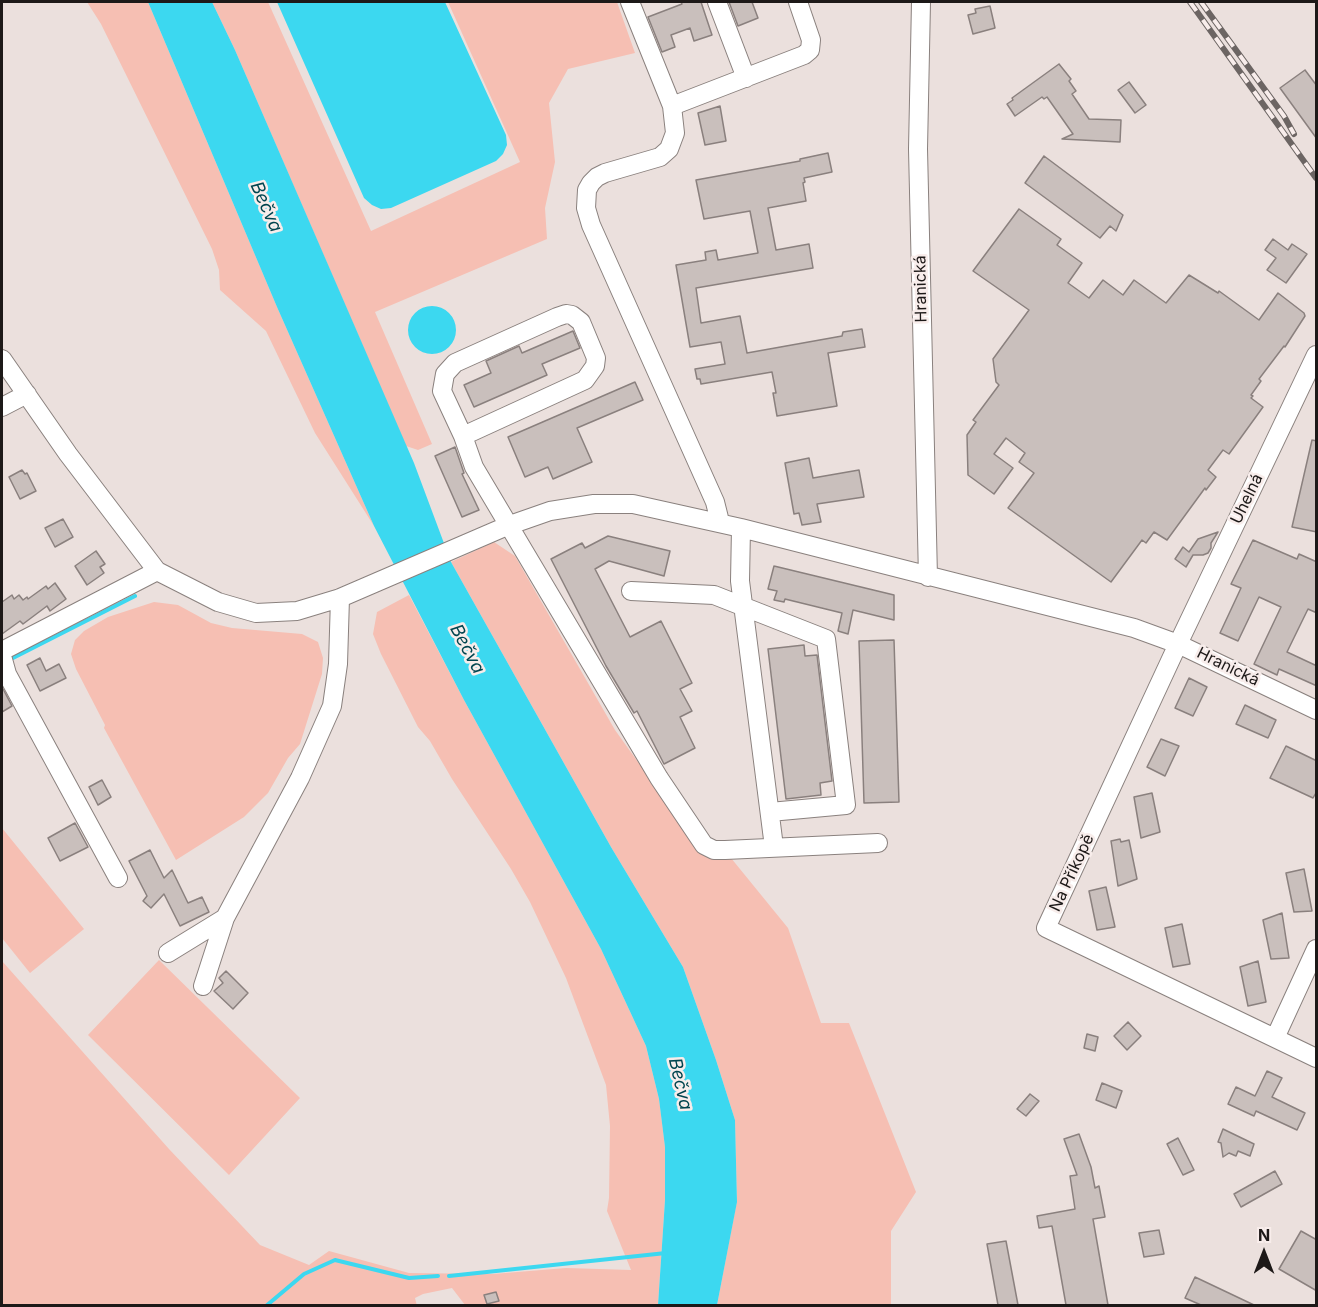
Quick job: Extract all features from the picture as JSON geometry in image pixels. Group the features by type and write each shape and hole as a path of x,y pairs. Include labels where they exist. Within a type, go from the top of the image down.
{"street":[{"path":"630,2 672,106 675,134 665,154 650,161 597,177 587,190 586,208 591,225 715,502 718,522"},
{"path":"717,2 746,78"},
{"path":"672,106 804,55 810,50 812,40 798,2"},
{"name":"Hranická","path":"921,2 918,149 928,577"},
{"path":"463,436 585,380 596,366 596,358 581,322 572,315 566,314 455,363 445,374 442,391 463,436 474,467 507,526 659,778 699,840 709,849 878,843"},
{"name":"Uhelná","path":"1178,644 1317,355"},
{"path":"2,359 68,454 157,571 2,653 7,674 118,878"},
{"path":"2,407 27,394"},
{"name":"Hranická","path":"157,571 218,602 256,613 297,611 365,588 507,526 563,508 612,504 644,506 718,522 1134,628 1178,644 1317,710"},
{"path":"741,528 740,582 774,847"},
{"path":"631,591 714,595 826,639 846,805 770,812"},
{"path":"203,986 225,918 300,778 332,706 339,664 340,598"},
{"name":"Na Příkopě","path":"1178,644 1046,928 1317,1058"},
{"path":"168,953 225,918"},
{"path":"1275,1038 1317,949"}],"shaded area":[{"path":"87,2 148,2 277,307 374,526 315,433 266,331 220,290 219,270 212,249 101,24"},
{"path":"212,2 268,2 371,231 520,162 448,2 617,2 635,53 568,69 549,103 555,162 545,208 547,239 375,312 432,444 418,450 406,446 235,50"},
{"path":"494,542 515,556 615,730 708,858 731,858 788,928 821,1023 849,1023 916,1192 891,1231 891,1305 717,1305 737,1201 735,1120 683,967 611,847 451,562"},
{"path":"409,595 601,949 646,1046 659,1099 665,1147 665,1200 658,1305 465,1305 452,1288 415,1298 417,1306 2,1305 2,961 169,1149 260,1245 309,1265 329,1251 409,1273 493,1274 566,1268 631,1270 607,1211 610,1126 606,1085 566,978 530,902 511,869 430,741 418,727 373,634 377,612"},
{"path":"154,602 178,605 211,623 232,628 302,634 318,642 323,658 322,674 300,744 288,758 268,793 244,817 176,860 104,728 105,725 76,669 71,654 75,640 84,631 108,617"},
{"path":"2,828 84,929 30,973 2,938"},
{"path":"159,960 300,1098 229,1175 88,1035"}],"water":[{"name":"Bečva","path":"148,2 212,2 235,50 414,463 451,562 611,847 683,967 735,1120 737,1202 717,1305 658,1305 665,1200 665,1147 659,1099 646,1046 601,949 464,700 374,526 277,307"},
{"path":"277,2 445,2 506,135 507,145 503,154 496,161 391,208 381,209 372,205 364,198"},
{"path":"427,306 437,306 449,313 456,325 456,335 449,347 437,354 427,354 412,343 408,335 408,325 419,310"}],"building":[{"path":"681,2 701,2 712,35 694,41 690,28 671,35 675,47 662,52 648,17 682,4"},
{"path":"729,2 752,2 758,18 738,26"},
{"path":"990,6 995,28 973,34 968,15 976,13 975,9"},
{"path":"1059,64 1071,79 1069,81 1076,91 1072,94 1089,119 1121,120 1120,142 1062,139 1073,134 1047,97 1044,99 1042,97 1015,116 1007,104 1013,100 1012,98"},
{"path":"1305,70 1317,86 1317,139 1280,88"},
{"path":"1129,82 1146,105 1135,113 1118,90"},
{"path":"720,106 726,141 705,145 698,113"},
{"path":"828,153 832,172 804,178 806,201 768,208 776,250 809,244 813,268 696,288 701,323 740,316 747,353 842,336 843,332 862,329 865,347 828,353 837,406 777,416 772,372 701,384 700,379 697,379 695,369 725,364 721,342 690,347 676,265 706,260 705,252 716,250 718,260 758,253 750,211 704,219 696,180 800,161 800,159"},
{"path":"1044,156 1123,215 1116,231 1110,226 1100,238 1025,183"},
{"path":"1019,209 1061,239 1057,245 1082,263 1068,283 1089,298 1103,280 1123,295 1134,280 1166,303 1189,275 1218,293 1219,291 1259,320 1278,293 1305,316 1285,347 1259,379 1261,381 1251,395 1253,396 1251,398 1263,407 1229,454 1223,450 1208,470 1216,477 1206,490 1205,488 1167,540 1154,532 1146,543 1142,540 1111,582 1008,508 1034,473 1019,462 1025,453 1006,438 994,454 1013,468 994,494 968,475 967,435 976,422 973,420 999,385 996,382 993,359 1029,310 973,271"},
{"path":"1273,239 1288,250 1292,244 1307,254 1286,283 1267,270 1276,258 1265,250"},
{"path":"573,331 580,348 542,364 547,375 474,407 464,385 491,373 486,361 519,346 522,353"},
{"path":"635,382 643,400 577,428 592,462 553,479 548,467 525,477 508,437"},
{"path":"1312,440 1317,441 1317,532 1292,527"},
{"path":"455,447 464,473 462,474 479,510 462,517 435,456"},
{"path":"809,458 813,478 859,470 864,497 817,504 821,522 802,525 799,513 794,514 785,463"},
{"path":"22,470 25,474 27,473 36,491 20,499 9,477"},
{"path":"63,519 73,537 55,547 45,528"},
{"path":"1218,532 1208,553 1193,555 1186,567 1175,559 1183,547 1189,552 1198,539"},
{"path":"608,536 670,551 664,576 609,561 595,569 630,637 661,621 692,683 680,689 692,711 680,717 695,748 664,764 637,711 634,713 606,666 551,559 582,543 585,548"},
{"path":"1253,540 1297,559 1299,554 1317,562 1317,613 1308,609 1287,652 1317,666 1317,686 1279,669 1277,675 1254,664 1281,607 1259,597 1238,641 1220,633 1241,588 1231,584"},
{"path":"96,551 105,564 100,567 104,573 87,585 75,566"},
{"path":"774,566 894,595 894,620 853,610 848,634 838,631 842,613 785,599 784,602 774,600 777,591 768,589"},
{"path":"55,583 66,599 50,611 47,606 23,624 20,621 2,634 2,602 12,595 14,599 19,595 23,600 27,597 28,599 46,586 48,589"},
{"path":"894,640 899,802 864,803 859,641"},
{"path":"804,645 805,656 817,655 832,781 820,783 821,795 786,799 768,649"},
{"path":"40,658 46,671 59,664 66,678 40,691 27,665"},
{"path":"1189,678 1207,687 1193,716 1175,708"},
{"path":"2,687 12,706 2,712"},
{"path":"1245,705 1276,720 1268,738 1236,724"},
{"path":"1161,739 1179,746 1165,776 1147,767"},
{"path":"1286,746 1317,761 1317,791 1313,798 1270,778"},
{"path":"102,780 111,797 98,805 89,787"},
{"path":"1152,793 1160,832 1141,838 1134,797"},
{"path":"75,823 88,847 60,861 48,838"},
{"path":"1120,839 1121,842 1129,840 1137,879 1118,886 1111,841"},
{"path":"150,850 164,878 172,870 188,903 202,897 209,912 180,926 164,894 151,908 143,901 147,896 129,861"},
{"path":"1304,869 1312,911 1294,912 1286,873"},
{"path":"1106,887 1115,927 1097,930 1089,891"},
{"path":"1282,913 1289,958 1271,959 1263,920"},
{"path":"1182,924 1190,964 1173,967 1165,928"},
{"path":"1258,961 1266,1002 1248,1006 1240,967"},
{"path":"226,971 248,993 233,1009 214,991 223,983 219,978"},
{"path":"1128,1022 1141,1036 1127,1050 1114,1036"},
{"path":"1087,1034 1098,1037 1095,1051 1084,1048"},
{"path":"1267,1071 1282,1078 1272,1097 1305,1113 1297,1130 1256,1111 1254,1116 1228,1104 1236,1087 1255,1096"},
{"path":"1102,1083 1122,1091 1116,1108 1096,1100"},
{"path":"1030,1094 1039,1101 1026,1116 1017,1109"},
{"path":"1223,1129 1254,1144 1250,1156 1238,1151 1236,1156 1229,1153 1223,1157 1221,1143 1218,1142"},
{"path":"1079,1134 1091,1167 1095,1188 1099,1186 1105,1217 1093,1219 1108,1305 1066,1305 1052,1226 1039,1228 1037,1216 1075,1209 1070,1176 1077,1175 1064,1139"},
{"path":"1178,1138 1194,1170 1183,1175 1167,1144"},
{"path":"1275,1171 1282,1184 1241,1207 1234,1194"},
{"path":"1159,1230 1164,1254 1144,1257 1139,1233"},
{"path":"1301,1231 1317,1240 1317,1291 1279,1269"},
{"path":"1006,1241 1018,1305 998,1305 987,1244"},
{"path":"1195,1277 1254,1305 1201,1305 1185,1298"},
{"path":"496,1292 499,1301 487,1304 484,1295"}],"waterway":[{"path":"13,658 135,596"},
{"path":"449,1276 666,1253"},
{"path":"266,1306 304,1274 335,1260 409,1278 438,1276"}],"railway":[{"path":"1190,2 1316,178"},
{"path":"1201,2 1284,116 1294,134"}]}
